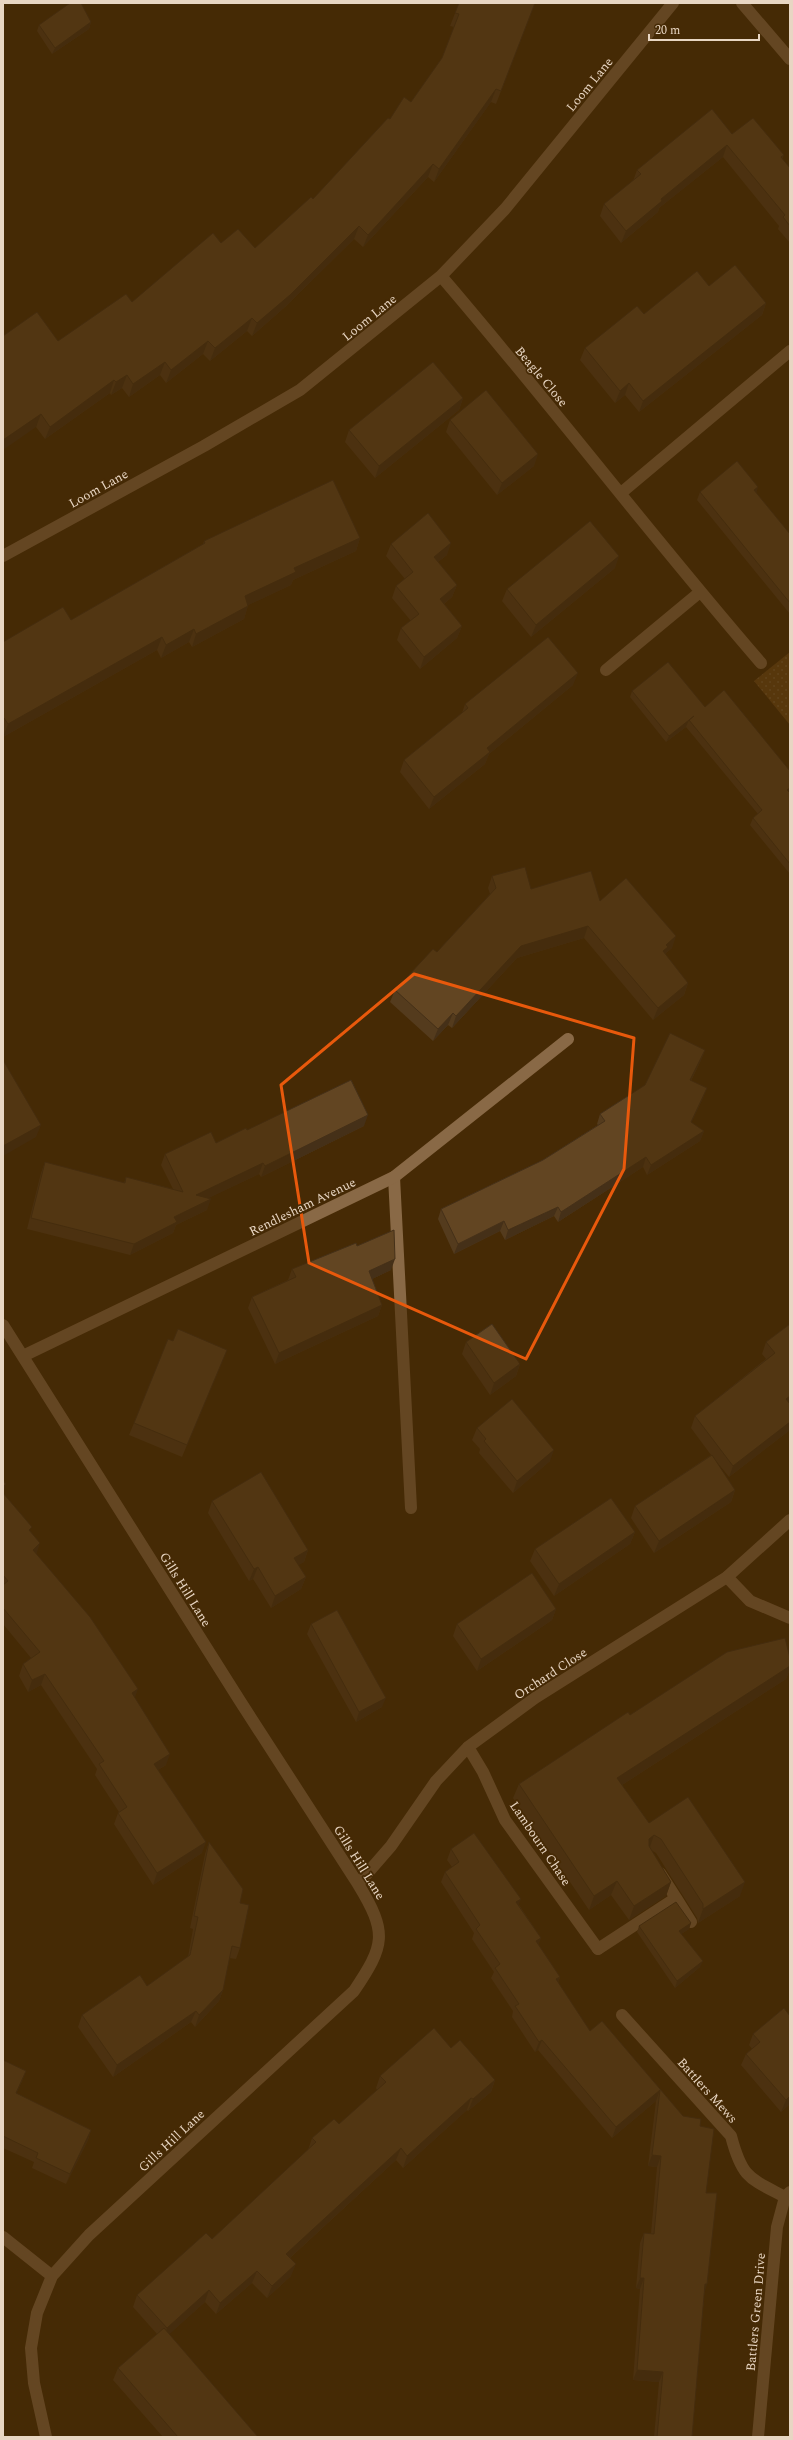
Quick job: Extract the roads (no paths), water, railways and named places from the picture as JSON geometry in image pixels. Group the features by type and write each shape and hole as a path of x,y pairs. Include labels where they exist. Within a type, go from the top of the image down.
{"street":[{"name":"Loom Lane","path":"3,556 204,446 300,390 441,276 505,209 673,3"},
{"path":"742,3 790,59"},
{"name":"Beagle Close","path":"441,276 622,493 700,592 761,663"},
{"path":"622,493 790,351"},
{"path":"606,670 700,592"},
{"name":"Rendlesham Avenue","path":"23,1356 394,1177 568,1039"},
{"path":"394,1177 411,1508"},
{"name":"Gills Hill Lane","path":"3,1324 240,1701 358,1884 375,1912 379,1936 373,1962 354,1991 89,2235 52,2276 37,2313 31,2348 34,2383 46,2437"},
{"name":"Orchard Close","path":"358,1884 391,1846 436,1781 468,1747 535,1698 727,1577 790,1520"},
{"path":"727,1577 750,1601 790,1618"},
{"name":"Lambourn Chase","path":"468,1747 483,1772 505,1820 598,1949 676,1898"},
{"path":"654,1863 691,1922"},
{"name":"Battlers Mews","path":"622,2015 731,2136 737,2160 750,2179 788,2194"},
{"name":"Battlers Green Drive","path":"758,2437 777,2227 788,2194"},
{"path":"3,2237 52,2276"}]}
